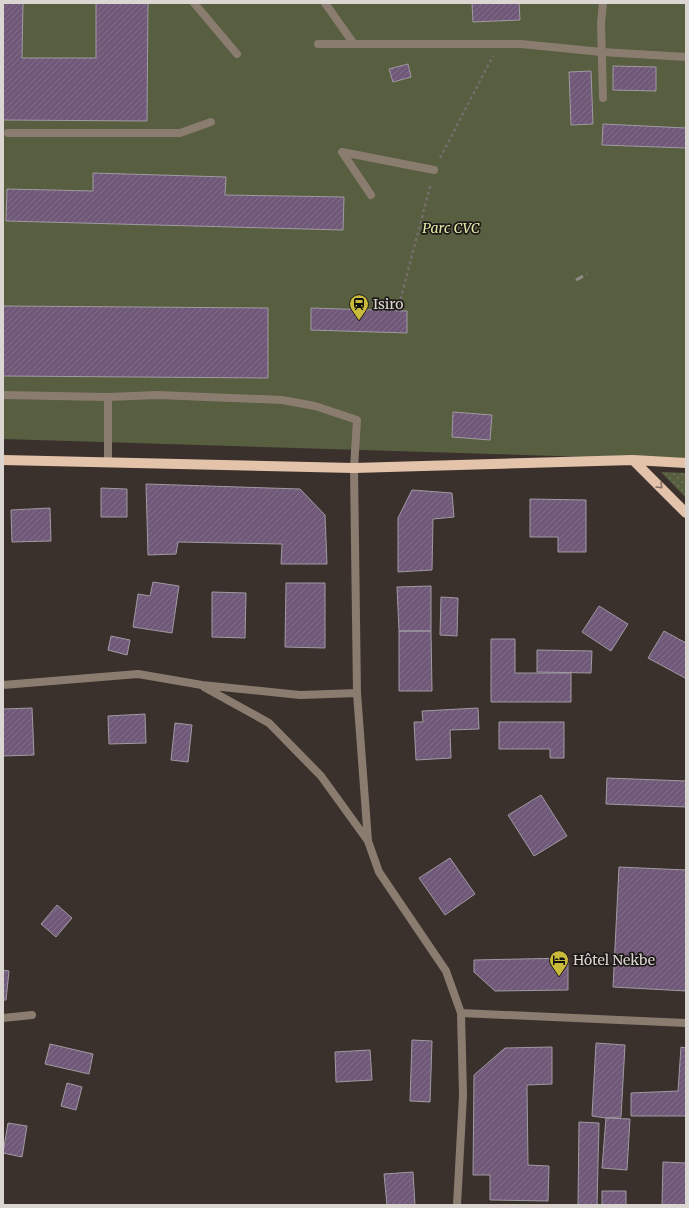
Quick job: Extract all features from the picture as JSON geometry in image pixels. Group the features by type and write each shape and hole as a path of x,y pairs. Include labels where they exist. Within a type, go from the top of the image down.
{"main road":[{"path":"3,460 354,468 633,460 686,463"},
{"path":"633,460 686,512"}],"street":[{"path":"194,3 237,54"},
{"path":"325,3 354,44"},
{"path":"602,3 603,98"},
{"path":"318,44 521,44 686,58"},
{"path":"8,133 180,133 211,122"},
{"path":"371,195 342,152 434,170"},
{"path":"3,395 108,397 158,395 282,400 315,406 357,420 354,468 357,693 368,841 379,872 446,971 461,1013 463,1095 457,1205"},
{"path":"108,397 108,462"},
{"path":"3,685 138,674 202,685 300,695 357,693"},
{"path":"202,685 269,723 321,776 368,841"},
{"path":"461,1013 686,1023"},
{"path":"3,1018 32,1015"}],"green space":[{"name":"Parc CVC","path":"3,3 686,3 686,460 3,439"},
{"path":"661,472 686,473 686,498"}],"building":[{"path":"3,3 23,3 22,58 96,58 96,3 148,3 147,121 3,120"},
{"path":"472,3 519,3 520,20 473,22"},
{"path":"408,64 411,77 393,82 389,69"},
{"path":"613,66 656,67 656,91 613,90"},
{"path":"591,71 593,124 571,125 569,72"},
{"path":"603,124 686,128 686,148 602,145"},
{"path":"93,173 226,177 225,195 344,197 343,230 6,221 7,189 93,191"},
{"path":"3,306 268,308 268,378 3,376"},
{"name":"Isiro","path":"311,308 407,311 407,333 311,330"},
{"path":"453,412 492,415 490,440 452,437"},
{"path":"146,484 300,489 325,515 327,564 281,564 282,544 178,542 176,554 148,555"},
{"path":"101,488 127,489 127,517 101,517"},
{"path":"412,490 452,493 454,517 433,519 432,570 398,572 398,518"},
{"path":"530,499 586,500 586,552 558,552 558,537 530,537"},
{"path":"50,508 51,541 12,542 11,510"},
{"path":"153,582 179,586 172,633 133,627 138,594 150,596"},
{"path":"286,583 325,583 325,648 285,647"},
{"path":"431,586 431,631 399,631 397,587"},
{"path":"212,592 246,593 245,638 212,637"},
{"path":"441,597 458,598 457,636 440,635"},
{"path":"599,606 628,624 611,651 582,632"},
{"path":"399,631 431,631 432,691 399,691"},
{"path":"664,631 686,643 685,678 648,658"},
{"path":"111,636 130,640 127,655 108,650"},
{"path":"491,639 515,639 515,673 571,673 571,702 491,702"},
{"path":"537,650 592,651 591,673 537,672"},
{"path":"32,708 34,755 3,756 3,709"},
{"path":"478,708 479,729 450,730 451,758 416,760 414,722 423,722 422,711"},
{"path":"145,714 146,743 109,744 108,716"},
{"path":"499,722 564,722 564,758 550,758 550,749 499,749"},
{"path":"175,723 192,725 188,762 171,760"},
{"path":"607,778 686,781 686,807 606,804"},
{"path":"541,795 567,836 534,856 508,815"},
{"path":"450,858 475,894 445,915 419,878"},
{"path":"619,867 686,870 686,991 613,987"},
{"path":"57,905 72,918 56,937 41,924"},
{"path":"568,958 568,990 495,991 474,972 474,960"},
{"path":"3,970 9,971 6,1000 3,1000"},
{"path":"412,1040 432,1041 430,1102 410,1101"},
{"path":"596,1043 625,1045 621,1117 606,1118 592,1116"},
{"path":"50,1044 93,1054 89,1074 45,1064"},
{"path":"552,1047 552,1084 527,1085 528,1165 549,1166 548,1201 490,1200 490,1175 473,1175 474,1075 505,1048"},
{"path":"681,1047 686,1048 686,1116 631,1116 631,1093 678,1091"},
{"path":"370,1050 372,1080 336,1082 335,1052"},
{"path":"67,1083 82,1087 76,1110 61,1106"},
{"path":"606,1118 630,1119 627,1170 602,1168"},
{"path":"579,1122 599,1123 597,1205 578,1205"},
{"path":"8,1123 27,1126 22,1157 3,1153"},
{"path":"663,1162 686,1163 686,1205 662,1205"},
{"path":"413,1172 415,1205 387,1205 384,1174"},
{"path":"602,1191 626,1191 626,1205 602,1205"}],"railway":[{"path":"576,280 587,274"}],"place":[{"name":"Isiro","path":"359,321"},
{"name":"Hôtel Nekbe","path":"559,977"}]}
